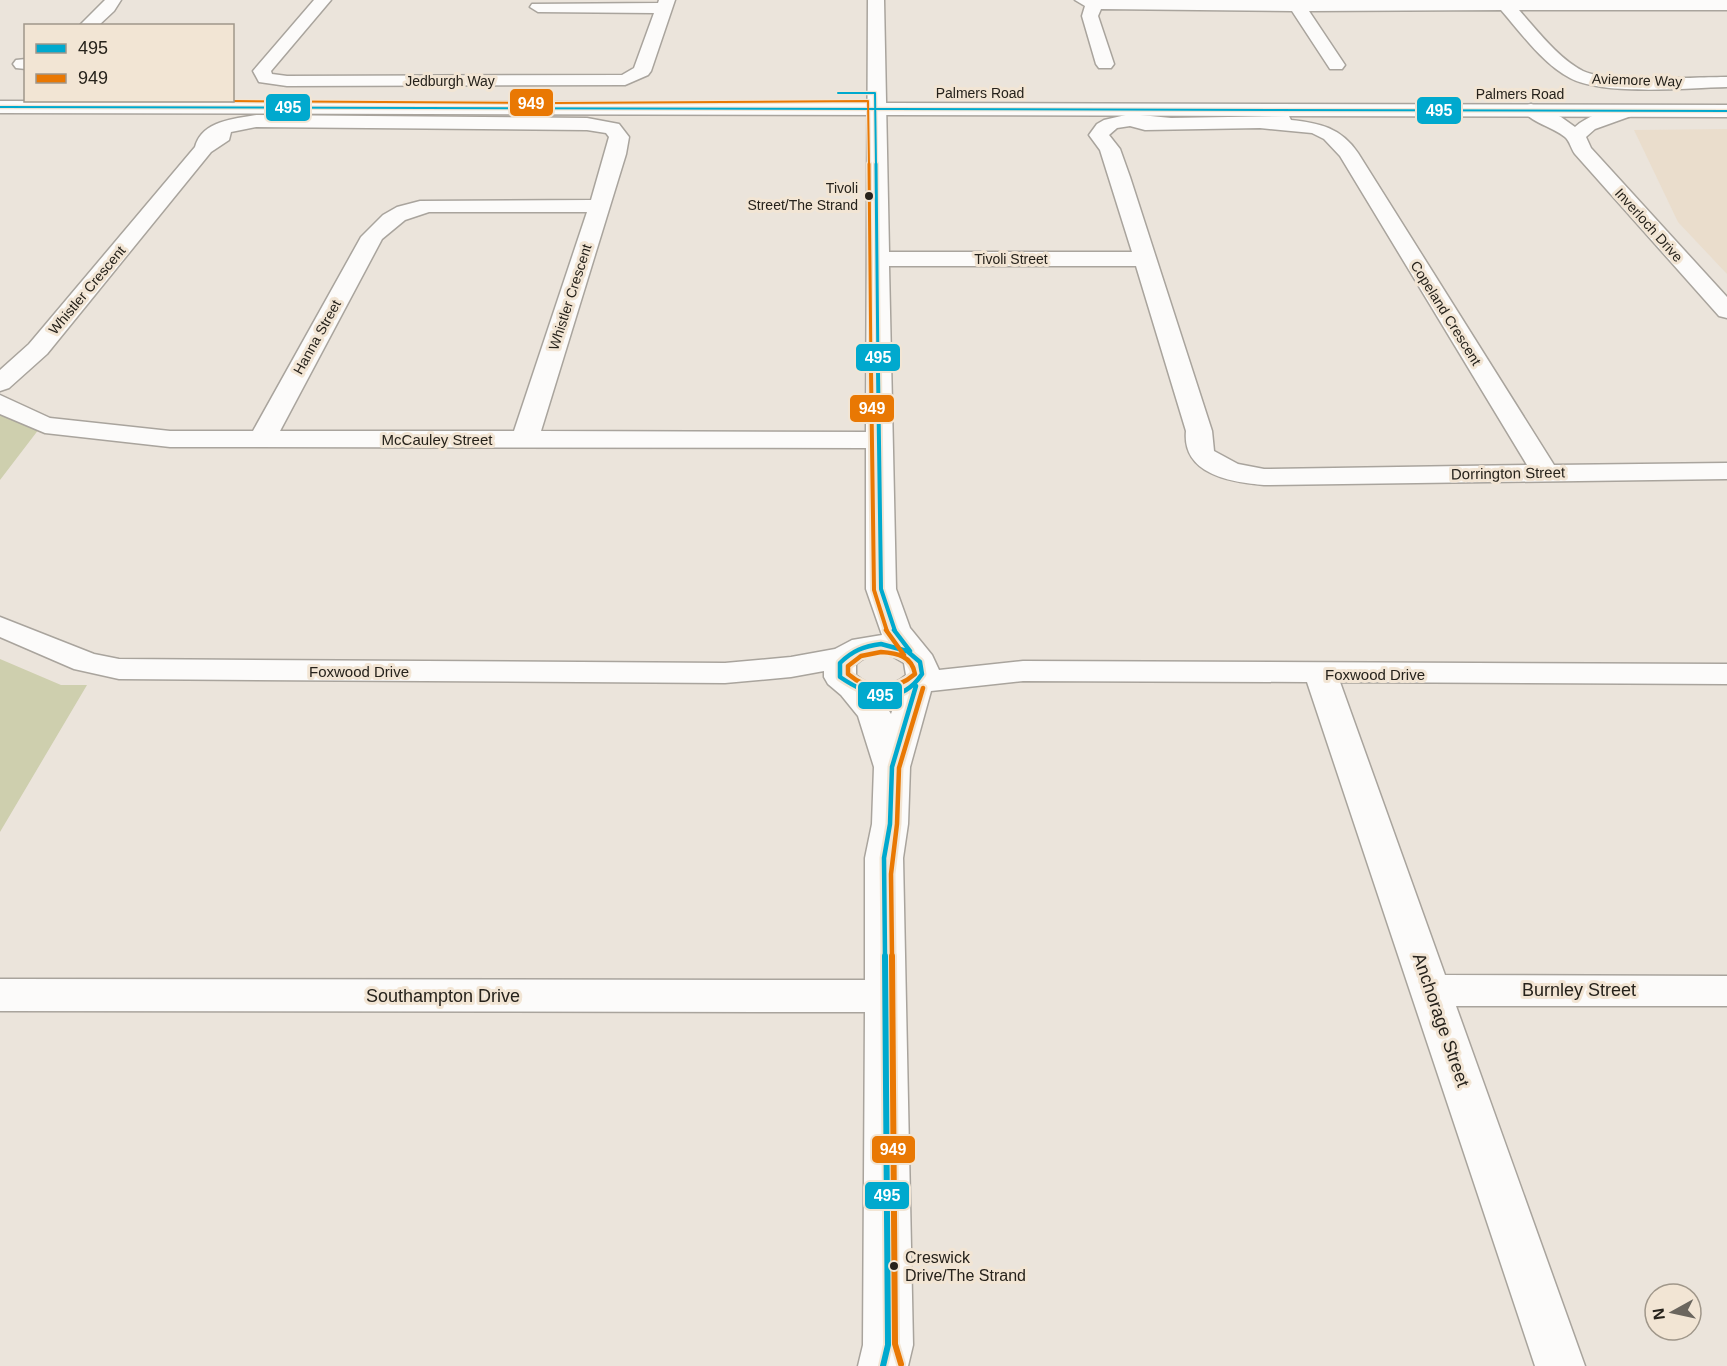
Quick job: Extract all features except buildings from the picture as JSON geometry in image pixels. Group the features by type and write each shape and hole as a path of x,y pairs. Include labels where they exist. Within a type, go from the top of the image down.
{"street":[{"path":"89,24 108,8 113,0"},
{"name":"Jedburgh Way","path":"323,0 262,71 265,78 287,81 601,81 635,77 642,71 665,4"},
{"path":"876,0 881,589 894,629 914,668 892,767 890,824 883,874 889,1359"},
{"path":"1104,65 1090,16 1093,1 1145,5 1222,2 1297,4 1423,2 1504,5 1618,2 1727,5"},
{"path":"538,8 665,4"},
{"path":"1297,4 1335,66"},
{"name":"Aviemore Way","path":"1504,5 1569,69 1582,78 1602,81 1727,82"},
{"path":"0,94 24,94"},
{"name":"Palmers Road","path":"234,94 1727,111"},
{"name":"Palmers Road","path":"0,107 1727,95"},
{"name":"Inverloch Drive","path":"1531,110 1554,121 1576,136 1582,150 1727,311"},
{"path":"1576,136 1588,125 1627,111"},
{"name":"Copeland Crescent","path":"1225,463 1206,458 1200,449 1199,431 1110,149 1116,130 1129,126 1168,123 1260,122 1316,128 1331,135 1348,153 1545,472"},
{"name":"Whistler Crescent","path":"0,383 38,349 204,148 225,134 239,128 288,123 598,124 612,128 619,137 616,154 525,440"},
{"name":"Hanna Street","path":"263,438 372,236 389,218 407,210 465,204 598,206"},
{"name":"Tivoli Street","path":"877,259 1144,259"},
{"name":"Whistler Crescent","path":"0,393 22,379 33,364 38,349"},
{"name":"McCauley Street","path":"0,403 31,420 60,428 170,438 880,440"},
{"name":"Dorrington Street","path":"1225,463 1246,476 1727,471"},
{"path":"881,589 838,670 840,677 874,714 892,767"},
{"name":"Foxwood Drive","path":"0,626 85,663 119,669 726,673 791,667 846,656"},
{"path":"846,656 859,647 881,644 914,668"},
{"path":"854,690 883,696 901,693 914,668"},
{"name":"Foxwood Drive","path":"914,668 1321,674 1727,674"},
{"name":"Foxwood Drive","path":"726,673 854,690"},
{"name":"Anchorage Street","path":"1321,674 1560,1366"},
{"name":"Burnley Street","path":"1430,990 1727,991"},
{"name":"Southampton Drive","path":"0,995 886,996"}],"shaded area":[{"path":"1727,129 1727,274 1678,222 1634,130"}],"green space":[{"path":"0,412 9,419 39,429 0,480"},
{"path":"0,659 61,685 87,685 0,832"}],"transit line":[{"name":"495","path":"838,93 875,93 881,589 894,629 910,651"},
{"name":"949","path":"234,101 556,103 868,101 874,590 887,632 904,655"},
{"name":"495","path":"0,107 1727,111"},
{"name":"495","path":"881,644 907,651 920,662 922,674 914,685 900,693 881,696 861,691 840,677 840,663 849,655 863,647 881,644"},
{"name":"949","path":"881,652 908,659 912,663 915,674 899,685 881,688 863,685 848,674 848,666 861,656 881,652"},
{"name":"495","path":"883,1366 888,1345 884,858 890,824 892,767 916,686"},
{"name":"949","path":"901,1364 895,1344 891,874 897,824 899,768 923,688"}],"place":[{"name":"Tivoli Street/The Strand","path":"869,196"},
{"name":"Creswick Drive/The Strand","path":"894,1266"}]}
